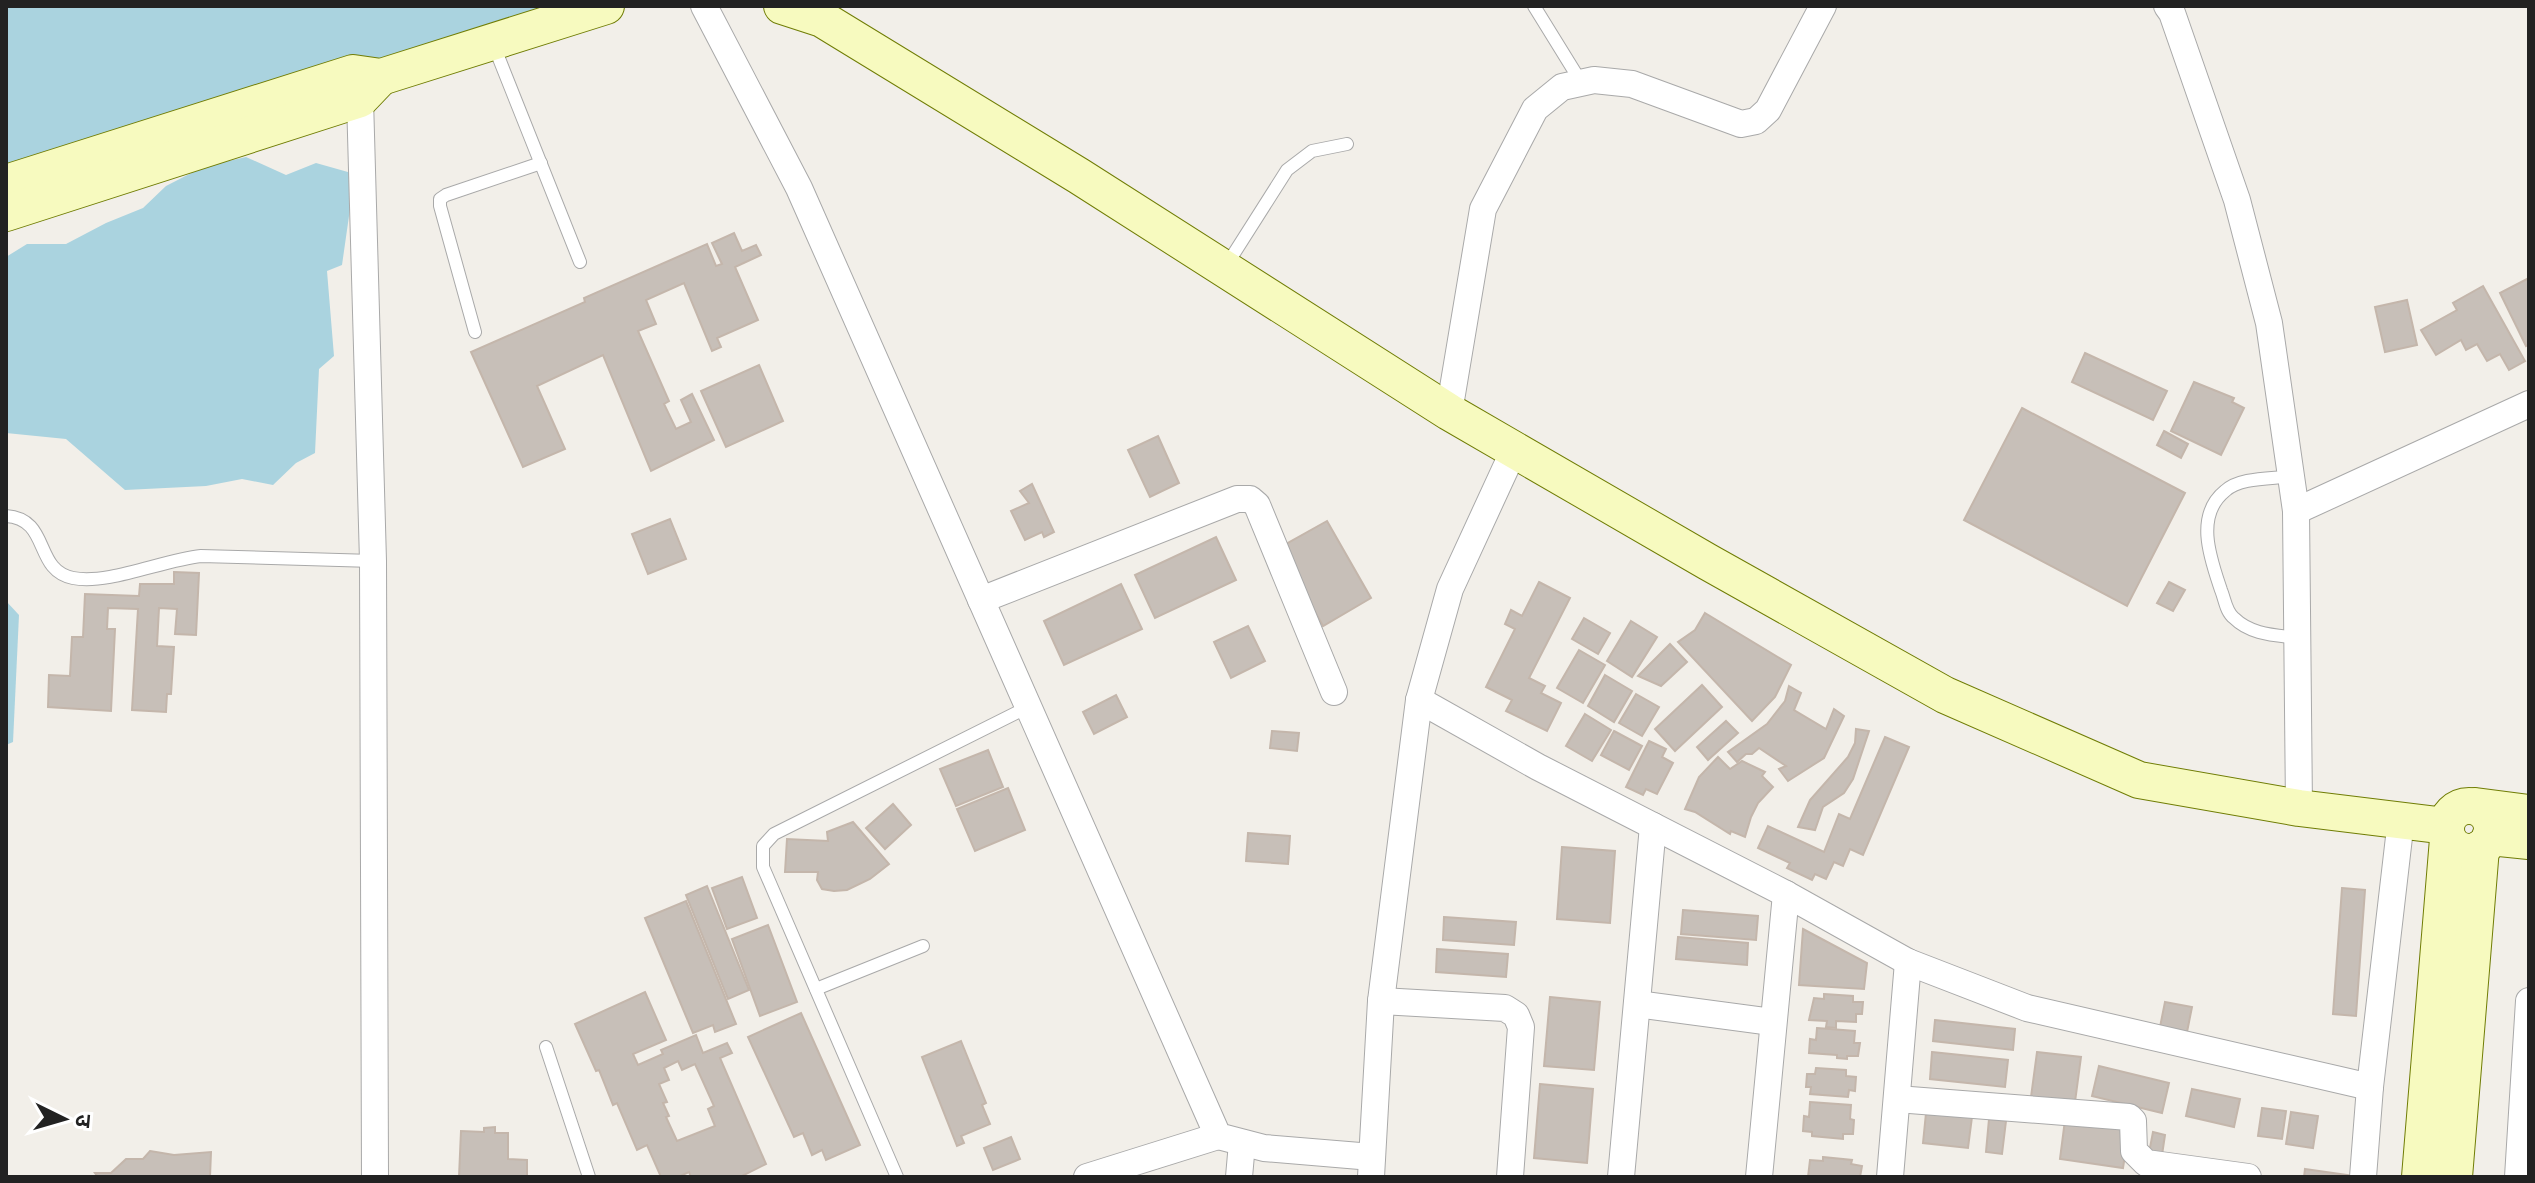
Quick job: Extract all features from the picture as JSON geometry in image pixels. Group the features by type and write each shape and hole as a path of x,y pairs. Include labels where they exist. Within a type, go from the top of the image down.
{"street":[{"path":"6,183 365,83 606,6"},
{"path":"704,6 799,188 1028,707 1230,1140 1239,1177"},
{"path":"782,6 822,19 1079,176 1449,412 1945,695 2139,780 2299,808 2401,820 2529,841"},
{"path":"1449,412 1483,209 1535,109 1562,87 1594,80 1632,84 1741,124 1756,121 1768,110 1823,6"},
{"path":"2167,6 2237,200 2269,323 2296,511 2299,808"},
{"path":"6,213 365,83"},
{"path":"365,83 373,561 375,1177"},
{"path":"2296,511 2529,404"},
{"path":"1087,1177 1230,1140 1372,1167 1381,1001 1419,700 1450,589 1514,450"},
{"path":"981,600 1237,499 1250,499 1257,505 1334,692"},
{"path":"1419,700 1538,767 1786,894 1908,962 2027,1008 2370,1087"},
{"path":"2468,831 2529,813"},
{"path":"2363,1177 2370,1087 2401,820"},
{"path":"1621,1177 1653,826"},
{"path":"2420,1177 2468,831"},
{"path":"2454,1177 2468,831"},
{"path":"1759,1177 1786,894"},
{"path":"1891,1177 1908,962"},
{"path":"1381,1001 1505,1008 1516,1015 1521,1027 1510,1177"},
{"path":"2518,1177 2529,1001"},
{"path":"1637,1004 1772,1022"},
{"path":"1897,1099 2129,1117 2133,1121 2134,1151 2146,1163 2248,1177"}],"lane":[{"path":"1534,6 1581,82"},
{"path":"493,43 580,262"},
{"path":"1224,269 1287,170 1312,151 1347,144"},
{"path":"475,332 440,199 541,163"},
{"path":"2292,476 2240,483 2225,490 2212,508 2207,547 2230,616 2259,633 2298,638"},
{"path":"6,516 21,517 29,523 53,567 63,575 75,578 112,576 180,558 201,556 373,561"},
{"path":"897,1177 763,867 763,846 774,834 1028,707"},
{"path":"816,989 923,946"},
{"path":"546,1047 589,1177"}],"water":[{"path":"6,6 566,6 6,167"},
{"path":"246,157 286,175 316,163 355,174 342,265 327,271 334,356 319,369 315,453 296,463 273,485 242,479 206,486 125,490 66,439 6,433 6,257 27,244 66,244 143,208 166,186 203,167"},
{"path":"6,601 19,615 13,742 6,745"}],"building":[{"path":"734,233 742,251 756,245 761,255 735,267 758,320 717,338 721,347 712,351 684,283 646,300 656,324 638,331 669,401 664,404 676,429 691,422 681,400 692,394 714,440 651,471 603,355 537,386 565,449 523,467 471,352 707,244 716,266 722,264 712,243"},
{"path":"2529,278 2529,344 2526,346 2500,293"},
{"path":"2483,286 2525,361 2509,370 2500,354 2487,361 2477,344 2466,350 2461,340 2436,355 2421,330 2457,310 2453,303"},
{"path":"2407,300 2417,345 2385,352 2375,307"},
{"path":"2085,353 2167,391 2153,420 2072,382"},
{"path":"759,365 783,421 726,447 701,391"},
{"path":"2194,382 2234,398 2232,402 2244,408 2221,455 2171,431"},
{"path":"2022,408 2185,493 2127,606 1964,520"},
{"path":"2164,431 2188,444 2181,458 2157,445"},
{"path":"1158,436 1179,483 1150,497 1128,450"},
{"path":"1032,484 1054,532 1044,537 1042,532 1025,540 1011,511 1029,503 1020,491"},
{"path":"670,519 686,559 648,574 632,534"},
{"path":"1327,521 1371,598 1323,626 1279,548"},
{"path":"1216,537 1236,580 1155,618 1135,575"},
{"path":"174,572 199,573 196,635 175,634 177,609 159,608 157,646 174,647 171,694 167,694 166,712 132,710 138,609 108,608 107,629 115,629 111,711 48,707 49,675 70,676 72,637 83,637 85,594 139,596 140,584 174,584"},
{"path":"1539,582 1570,598 1529,678 1545,686 1541,693 1561,703 1547,731 1506,711 1512,700 1486,687 1515,629 1505,624 1511,610 1522,616"},
{"path":"2169,582 2185,590 2173,611 2157,603"},
{"path":"1121,584 1142,629 1064,665 1044,621"},
{"path":"1705,613 1791,665 1775,697 1752,721 1678,642 1695,630"},
{"path":"1584,618 1610,633 1598,654 1572,639"},
{"path":"1631,621 1657,637 1632,677 1607,661"},
{"path":"1248,626 1265,661 1231,678 1214,642"},
{"path":"1670,644 1687,662 1661,686 1638,676"},
{"path":"1579,650 1605,665 1583,703 1557,688"},
{"path":"1605,675 1632,691 1614,722 1588,706"},
{"path":"1702,685 1722,707 1675,751 1655,729"},
{"path":"1789,686 1801,693 1794,710 1826,729 1834,709 1844,716 1824,758 1788,781 1779,769 1786,766 1759,748 1737,762 1728,752 1767,724 1785,701"},
{"path":"1636,694 1659,707 1642,736 1619,723"},
{"path":"1116,695 1127,717 1094,734 1083,712"},
{"path":"1585,714 1611,730 1592,761 1566,746"},
{"path":"1726,721 1738,733 1708,760 1697,747"},
{"path":"1856,729 1869,731 1853,779 1844,793 1823,807 1815,830 1798,827 1810,800 1848,757 1855,743"},
{"path":"1272,731 1299,733 1297,751 1270,748"},
{"path":"1614,731 1642,746 1629,770 1601,755"},
{"path":"1885,737 1909,747 1863,855 1850,849 1843,866 1834,862 1826,879 1815,874 1812,880 1787,868 1790,863 1758,848 1768,826 1824,852 1839,814 1850,819"},
{"path":"1649,741 1666,749 1662,757 1673,763 1657,794 1646,789 1643,795 1626,787"},
{"path":"988,750 1003,787 956,806 940,769"},
{"path":"1718,757 1730,769 1742,761 1765,772 1762,776 1773,787 1758,803 1745,837 1731,831 1730,834 1685,809 1699,777"},
{"path":"1008,788 1025,830 975,851 957,809"},
{"path":"893,804 911,825 885,849 866,828"},
{"path":"853,822 889,864 870,879 847,890 834,891 822,889 817,880 818,872 785,872 787,839 828,841 827,832"},
{"path":"1248,833 1290,836 1288,864 1246,861"},
{"path":"1562,847 1615,851 1610,923 1557,919"},
{"path":"742,877 757,918 727,929 712,888"},
{"path":"707,886 749,990 728,999 686,895"},
{"path":"2342,888 2365,890 2356,1016 2333,1014"},
{"path":"686,901 736,1024 715,1032 713,1025 693,1033 645,918"},
{"path":"1683,910 1758,916 1756,940 1681,934"},
{"path":"1444,917 1516,922 1514,945 1443,940"},
{"path":"768,925 797,1002 760,1016 732,939"},
{"path":"1803,929 1867,963 1864,989 1799,985"},
{"path":"1678,937 1748,943 1747,965 1676,959"},
{"path":"1437,949 1508,954 1506,977 1436,972"},
{"path":"645,992 666,1040 633,1054 638,1065 663,1054 661,1050 696,1035 703,1053 727,1043 732,1053 720,1058 766,1164 740,1177 691,1177 689,1172 678,1177 661,1177 647,1145 637,1150 617,1103 613,1105 575,1024","holes":["678,1061 682,1070 695,1064 714,1106 708,1109 715,1126 677,1141 666,1117 669,1116 663,1103 667,1102 659,1084 669,1080 664,1068"]},
{"path":"1824,994 1853,996 1853,1002 1863,1002 1862,1014 1856,1014 1856,1022 1836,1021 1836,1028 1826,1027 1827,1021 1809,1020 1814,998 1824,999"},
{"path":"1550,997 1600,1002 1594,1070 1544,1066"},
{"path":"2165,1002 2192,1007 2186,1037 2159,1032"},
{"path":"801,1013 860,1145 826,1160 822,1150 812,1155 803,1133 794,1137 748,1037"},
{"path":"1935,1020 2015,1029 2013,1050 1933,1041"},
{"path":"1817,1028 1855,1031 1854,1043 1860,1043 1858,1056 1847,1056 1847,1059 1809,1053 1810,1039 1816,1040"},
{"path":"961,1041 986,1103 982,1105 990,1124 961,1136 964,1143 957,1146 922,1057"},
{"path":"1932,1052 2008,1060 2005,1087 1930,1079"},
{"path":"2037,1052 2081,1057 2075,1102 2031,1097"},
{"path":"2099,1066 2169,1083 2162,1113 2092,1096"},
{"path":"1816,1068 1846,1070 1846,1076 1856,1077 1855,1091 1849,1090 1848,1097 1810,1094 1811,1087 1806,1087 1807,1074 1815,1074"},
{"path":"1540,1084 1593,1089 1587,1163 1534,1158"},
{"path":"2192,1089 2240,1099 2234,1127 2186,1116"},
{"path":"1810,1102 1851,1105 1853,1134 1843,1134 1843,1139 1812,1136 1812,1132 1803,1131 1804,1116 1809,1117"},
{"path":"2262,1108 2286,1111 2282,1139 2258,1136"},
{"path":"2291,1112 2318,1116 2313,1148 2286,1144"},
{"path":"1926,1113 1972,1117 1968,1148 1923,1143"},
{"path":"1989,1119 2006,1121 2002,1154 1986,1152"},
{"path":"2065,1120 2129,1129 2123,1168 2060,1159"},
{"path":"495,1127 495,1133 508,1133 508,1159 527,1160 527,1177 459,1177 461,1131 484,1132 484,1128"},
{"path":"2153,1132 2165,1135 2162,1155 2149,1153"},
{"path":"1011,1137 1020,1159 993,1170 984,1148"},
{"path":"150,1151 174,1155 211,1152 210,1177 98,1177 95,1173 111,1173 126,1159 143,1159"},
{"path":"1823,1157 1852,1160 1851,1164 1862,1166 1860,1177 1808,1177 1810,1160 1823,1161"},
{"path":"2305,1169 2355,1176 2355,1177 2304,1177"}]}
